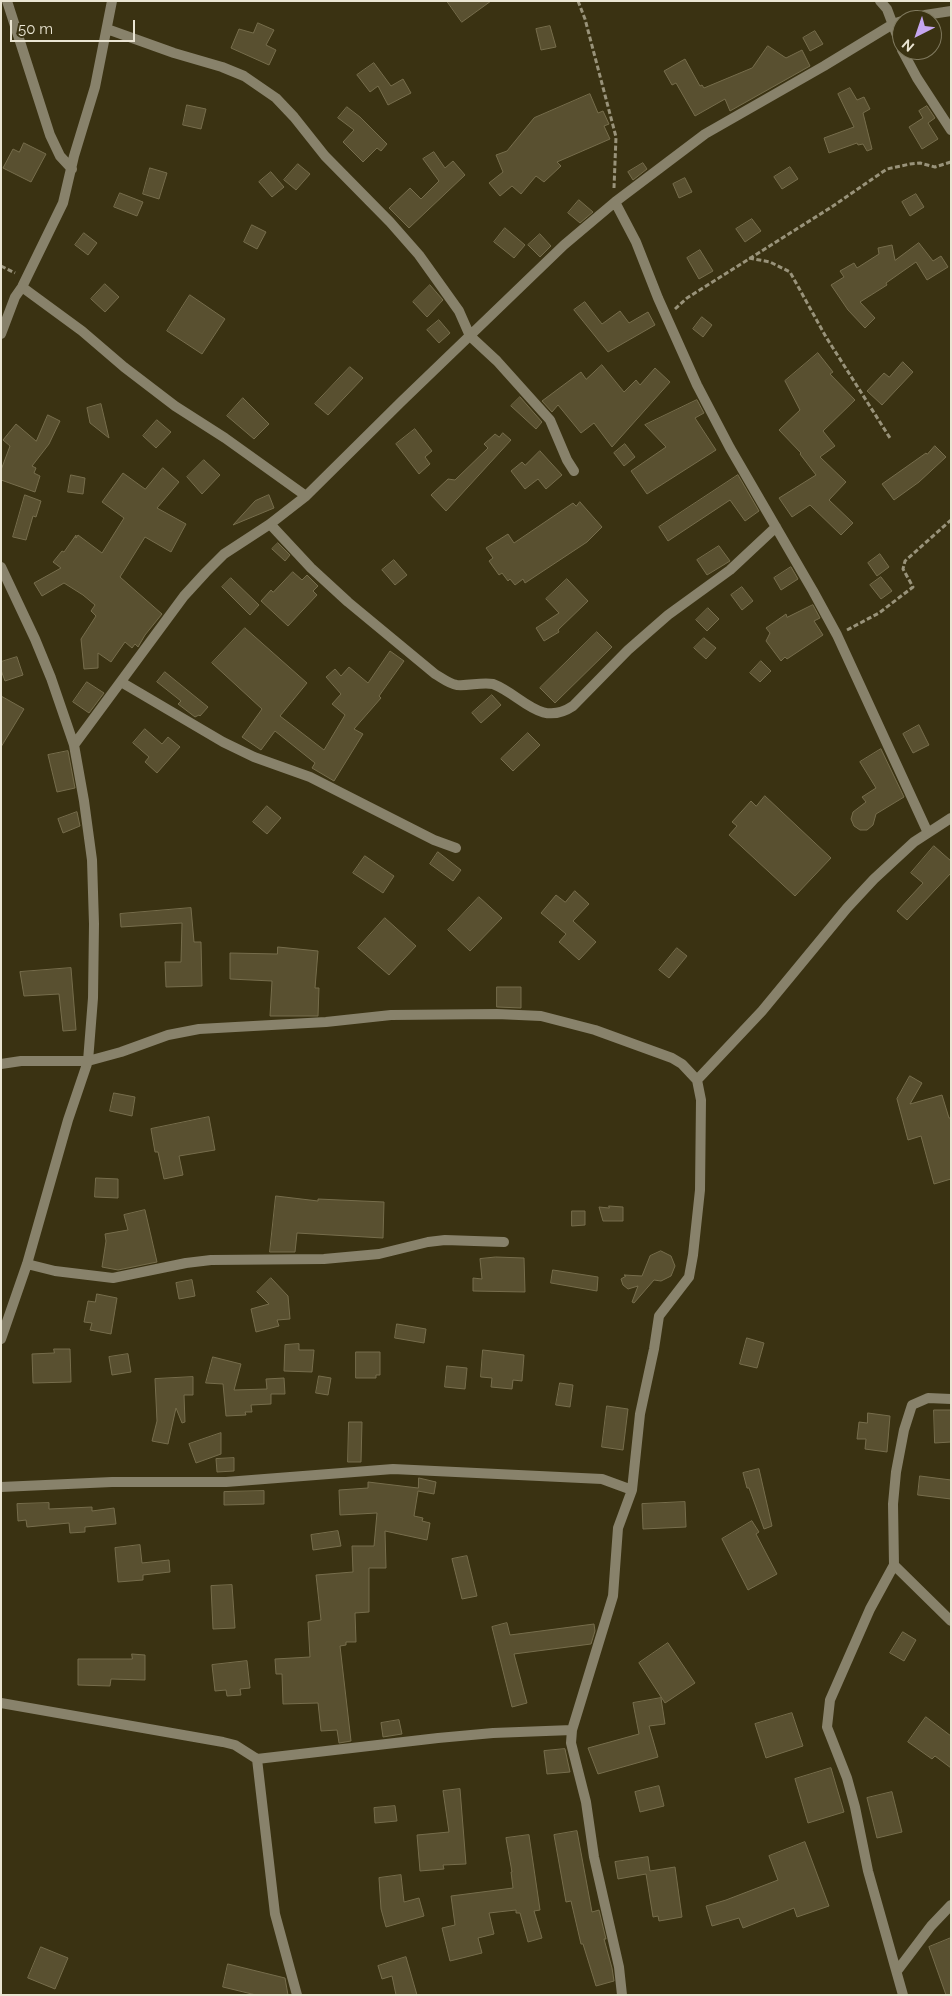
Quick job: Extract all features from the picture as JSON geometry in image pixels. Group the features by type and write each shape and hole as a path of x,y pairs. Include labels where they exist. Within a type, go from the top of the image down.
{"street":[{"path":"8,1 50,135 60,156 72,169"},
{"path":"1,334 15,297 22,287 63,203 95,86 112,1"},
{"path":"880,1 892,15"},
{"path":"74,745 184,596 206,572 224,554 270,524 306,496 564,245 615,202 705,134 892,26"},
{"path":"107,29 174,53 230,70 261,86 276,98 325,156 390,222 419,255 459,311 470,336 497,361 550,420 567,460 574,471"},
{"path":"907,60 951,130"},
{"path":"615,202 636,242 654,290 697,385 717,424 837,635 928,834"},
{"path":"22,287 82,331 124,367 175,406 225,438 306,496"},
{"path":"270,524 348,602 435,674 457,685 484,682 493,684 541,712 552,714 563,712 573,706 628,650 668,615 730,570 776,527"},
{"path":"1,567 36,639 74,745 92,860 94,924 93,998 88,1061 68,1120 27,1264 1,1339"},
{"path":"121,682 223,742 310,777 434,840 456,848"},
{"path":"697,1080 762,1011 847,908 874,879 896,857 951,818"},
{"path":"1,1064 21,1061 88,1061 121,1052 168,1035 199,1029 326,1022 391,1015 498,1014 541,1016 595,1030 672,1058 682,1064 697,1080 701,1100 701,1163 693,1255 689,1277 659,1316 640,1414 632,1490 618,1528 616,1572 608,1614 585,1682 572,1730 571,1744 586,1802 594,1857 619,1967 622,1995"},
{"path":"27,1264 55,1272 113,1278 186,1263 211,1260 324,1259 379,1254 428,1242 445,1240 504,1242"},
{"path":"903,1995 868,1871 847,1778 827,1727 830,1700 870,1609 894,1565 893,1504 896,1472 904,1430 912,1405 928,1398 951,1399"},
{"path":"1,1487 112,1482 226,1482 393,1469 602,1479 632,1490"},
{"path":"894,1565 951,1620"},
{"path":"1,1703 223,1742 235,1745 257,1759 447,1738 572,1730"},
{"path":"257,1759 274,1914 297,1995"},
{"path":"897,1971 930,1926 951,1906"}],"path":[{"path":"578,1 585,19 616,137 615,202"},
{"path":"667,316 688,298 748,258 830,208 886,169 920,163 935,167 951,162"},
{"path":"748,258 770,262 790,272 826,337 890,438"},
{"path":"837,635 880,613 913,587 903,569 905,561 951,520"}],"building":[{"path":"447,1 491,1 462,22"},
{"path":"258,23 274,30 266,45 276,50 269,65 231,48 239,29 253,33"},
{"path":"550,26 556,47 541,50 536,29"},
{"path":"815,31 823,44 810,51 803,38"},
{"path":"768,46 786,58 802,50 810,66 730,111 725,99 695,116 676,83 672,85 664,71 685,59 700,86 702,85 704,88 752,68"},
{"path":"374,63 391,86 403,79 411,93 388,105 378,86 370,92 357,75"},
{"path":"850,88 857,100 864,97 870,109 863,113 872,149 867,151 863,144 858,145 857,143 829,153 824,138 854,127 838,94"},
{"path":"590,94 598,113 603,111 609,124 604,126 610,139 557,162 561,166 544,182 536,176 521,194 512,186 500,196 489,183 503,172 496,155 507,151 534,118"},
{"path":"187,105 206,109 201,129 183,125"},
{"path":"927,106 935,118 928,123 938,139 922,149 909,127 923,118 919,111"},
{"path":"347,107 387,144 381,151 377,148 363,162 343,142 354,130 338,118"},
{"path":"24,143 46,154 31,182 3,168 13,149 19,152"},
{"path":"434,152 445,168 453,161 465,175 409,228 389,208 410,188 421,199 439,181 423,159"},
{"path":"643,163 647,169 633,180 628,172"},
{"path":"298,164 310,174 296,190 284,180"},
{"path":"790,167 798,179 782,189 774,177"},
{"path":"150,168 167,173 159,199 143,194"},
{"path":"271,172 284,187 272,197 259,182"},
{"path":"685,178 692,192 679,198 673,184"},
{"path":"120,193 143,202 137,216 114,207"},
{"path":"916,194 924,207 910,216 902,202"},
{"path":"579,200 593,212 580,223 568,213"},
{"path":"752,219 761,231 745,242 736,229"},
{"path":"252,225 266,232 257,249 244,242"},
{"path":"505,228 525,245 514,258 494,242"},
{"path":"84,233 97,243 88,255 75,245"},
{"path":"540,234 551,246 540,257 528,245"},
{"path":"919,243 933,261 941,256 948,267 927,280 916,262 886,283 887,285 860,302 875,318 865,328 848,310 831,285 844,277 840,271 854,263 857,268 879,254 878,248 892,245 895,260"},
{"path":"700,250 713,271 699,279 687,258"},
{"path":"105,284 119,297 105,312 91,299"},
{"path":"430,285 443,300 427,317 413,302"},
{"path":"190,295 225,319 202,354 167,331"},
{"path":"585,302 602,324 620,311 629,323 648,312 655,325 608,352 574,310"},
{"path":"702,317 712,325 703,337 693,329"},
{"path":"439,320 450,333 439,343 427,330"},
{"path":"818,353 833,372 830,374 855,400 823,431 835,446 820,457 846,482 829,500 853,523 841,535 810,505 792,517 779,498 816,475 801,453 779,430 800,410 785,381"},
{"path":"903,362 913,372 882,405 867,391 884,373 889,377"},
{"path":"602,365 624,392 636,380 640,385 655,368 670,382 612,447 594,423 581,433 558,405 552,412 542,401 581,372 586,379"},
{"path":"350,367 363,378 328,415 315,404"},
{"path":"520,397 542,422 536,429 511,406"},
{"path":"243,398 269,424 254,439 227,416"},
{"path":"697,400 704,413 695,418 716,450 647,494 631,471 666,447 645,425"},
{"path":"101,404 109,438 90,423 87,408"},
{"path":"48,415 60,421 49,444 32,466 36,468 34,473 40,476 35,492 1,480 1,470 10,446 3,440 16,424 36,441"},
{"path":"157,420 171,432 156,448 143,436"},
{"path":"415,429 432,451 425,457 430,464 419,474 396,444"},
{"path":"503,433 511,440 446,511 431,495 448,479 455,480 488,448 484,444 495,434 499,437"},
{"path":"625,444 635,457 624,466 614,453"},
{"path":"935,446 946,457 919,482 894,500 882,484 927,454"},
{"path":"540,451 562,475 546,489 538,479 525,489 511,471 522,462 525,465"},
{"path":"204,460 220,475 202,494 187,477"},
{"path":"163,468 179,482 157,508 186,524 171,552 145,537 120,577 162,614 138,647 135,644 132,648 125,642 111,662 98,653 98,668 84,669 81,639 96,616 91,611 95,605 64,583 42,596 34,583 61,568 53,562 62,551 64,552 76,535 76,538 78,535 102,553 124,518 102,502 123,473 145,489"},
{"path":"71,475 85,478 83,494 68,492"},
{"path":"738,475 759,511 745,521 730,500 668,541 659,527"},
{"path":"25,495 41,501 36,517 33,516 26,540 13,537"},
{"path":"269,495 274,508 233,525 255,501"},
{"path":"580,502 602,527 587,542 525,583 523,579 515,585 510,579 508,581 502,573 499,575 489,561 493,558 486,548 508,534 514,543 573,503 576,506"},
{"path":"278,543 290,555 285,561 272,549"},
{"path":"719,546 730,561 707,575 697,560"},
{"path":"880,554 889,567 877,576 868,563"},
{"path":"394,560 407,575 395,585 382,570"},
{"path":"791,567 798,579 781,590 774,578"},
{"path":"293,572 302,580 307,575 318,586 313,591 317,595 288,626 261,601"},
{"path":"881,577 892,591 881,599 870,585"},
{"path":"231,578 259,605 250,615 222,587"},
{"path":"567,579 588,601 558,630 559,632 544,641 536,628 559,613 546,599"},
{"path":"742,587 753,601 742,610 731,595"},
{"path":"813,605 820,618 814,621 823,635 781,661 766,641 770,633 766,628 786,614 787,617"},
{"path":"708,608 719,619 707,631 696,620"},
{"path":"245,628 307,683 280,716 324,750 345,715 332,704 341,694 326,677 335,669 341,676 349,667 368,683 390,651 404,661 379,696 381,698 354,729 363,734 334,781 312,768 315,763 275,731 261,750 242,737 262,709 212,663"},
{"path":"597,632 612,647 555,703 540,688"},
{"path":"704,638 716,648 706,659 694,648"},
{"path":"17,657 23,675 5,681 1,670 1,662"},
{"path":"761,661 771,671 760,682 750,673"},
{"path":"165,672 208,707 200,716 195,717 178,704 181,701 157,682"},
{"path":"87,682 104,693 89,713 73,702"},
{"path":"492,695 501,705 481,723 472,713"},
{"path":"1,696 24,709 1,747"},
{"path":"919,725 929,745 913,753 903,734"},
{"path":"145,729 162,744 168,737 180,747 157,773 145,762 149,757 133,743"},
{"path":"528,733 540,745 513,771 501,759"},
{"path":"881,749 904,797 876,814 873,825 867,830 860,830 854,826 851,819 853,812 866,802 862,797 876,788 860,762"},
{"path":"68,751 75,788 57,792 48,755"},
{"path":"765,796 831,858 795,896 729,835 737,826 732,822 751,801 756,806"},
{"path":"267,806 281,818 267,834 253,822"},
{"path":"77,812 80,826 63,833 58,819"},
{"path":"934,846 951,861 951,873 907,920 897,911 923,883 911,873"},
{"path":"438,852 461,870 453,881 430,864"},
{"path":"365,856 394,876 383,893 353,873"},
{"path":"575,891 589,904 573,921 596,942 579,960 559,942 566,934 541,913 556,895 565,902"},
{"path":"479,897 502,918 470,951 448,930"},
{"path":"191,908 194,942 201,942 202,986 166,987 165,962 181,962 182,923 121,927 120,914"},
{"path":"385,918 416,946 389,975 358,948"},
{"path":"278,947 318,951 315,988 319,988 318,1016 270,1016 272,981 230,979 230,953 277,954"},
{"path":"677,948 687,956 669,978 659,970"},
{"path":"71,968 76,1030 63,1031 59,994 24,996 20,972"},
{"path":"497,987 521,987 521,1008 497,1007"},
{"path":"910,1076 922,1083 910,1104 942,1095 949,1118 951,1118 951,1179 934,1184 921,1136 908,1140 897,1099"},
{"path":"114,1093 135,1097 132,1116 110,1111"},
{"path":"209,1117 215,1150 179,1156 183,1175 164,1179 158,1152 155,1152 151,1129"},
{"path":"96,1178 118,1179 118,1198 95,1197"},
{"path":"276,1196 318,1201 318,1199 384,1202 383,1238 297,1233 295,1252 270,1252"},
{"path":"609,1206 623,1207 623,1221 603,1221 599,1207 609,1208"},
{"path":"145,1210 157,1262 118,1270 102,1267 106,1241 105,1234 128,1230 124,1215"},
{"path":"572,1211 585,1211 585,1225 572,1226"},
{"path":"661,1251 671,1256 675,1266 671,1276 661,1281 654,1280 634,1303 632,1302 638,1286 628,1289 623,1285 621,1279 626,1276 624,1275 642,1276 650,1256"},
{"path":"496,1257 524,1258 525,1292 473,1291 473,1278 482,1279 480,1259"},
{"path":"553,1270 598,1277 597,1291 551,1283"},
{"path":"271,1278 288,1296 290,1319 277,1320 279,1326 256,1332 251,1309 269,1304 257,1292"},
{"path":"192,1280 195,1296 179,1299 176,1283"},
{"path":"97,1294 117,1298 111,1334 90,1330 92,1323 84,1322 88,1301 95,1302"},
{"path":"397,1324 426,1329 424,1343 395,1338"},
{"path":"747,1338 764,1343 757,1368 740,1364"},
{"path":"299,1344 299,1350 314,1350 312,1372 284,1371 285,1345"},
{"path":"54,1349 70,1349 71,1382 33,1383 32,1354 54,1353"},
{"path":"483,1350 524,1355 522,1381 513,1380 512,1389 491,1387 492,1378 481,1377"},
{"path":"356,1352 380,1352 380,1375 376,1375 376,1378 356,1378"},
{"path":"128,1354 131,1372 112,1375 109,1357"},
{"path":"213,1357 241,1364 234,1390 267,1389 266,1379 284,1378 285,1394 271,1394 271,1404 251,1405 252,1412 245,1412 246,1415 226,1416 223,1384 206,1383"},
{"path":"447,1366 467,1368 465,1389 445,1387"},
{"path":"319,1376 331,1378 328,1395 316,1393"},
{"path":"193,1377 193,1395 184,1395 185,1422 182,1423 176,1408 168,1444 152,1441 157,1421 155,1379"},
{"path":"560,1383 573,1385 570,1407 556,1405"},
{"path":"607,1406 628,1409 623,1450 602,1447"},
{"path":"934,1410 951,1410 951,1442 935,1443"},
{"path":"868,1413 890,1416 887,1452 865,1449 866,1439 857,1439 859,1422 867,1423"},
{"path":"349,1422 362,1422 361,1462 348,1462"},
{"path":"221,1433 221,1454 196,1463 189,1444"},
{"path":"234,1458 234,1471 217,1472 216,1459"},
{"path":"759,1469 772,1526 764,1529 749,1488 747,1488 743,1473"},
{"path":"920,1476 951,1480 951,1499 918,1495"},
{"path":"419,1478 436,1482 434,1494 418,1491 414,1516 423,1518 422,1521 430,1523 427,1540 385,1531 386,1568 369,1568 369,1612 355,1613 356,1642 346,1642 346,1645 340,1646 351,1741 339,1743 337,1730 321,1731 318,1703 283,1704 282,1674 276,1674 275,1659 310,1657 308,1622 321,1620 316,1575 353,1572 352,1546 374,1546 377,1513 340,1515 339,1490 368,1488 368,1482 418,1488"},
{"path":"264,1491 264,1504 224,1505 224,1492"},
{"path":"685,1502 686,1527 643,1529 642,1504"},
{"path":"49,1503 49,1509 92,1507 92,1511 114,1508 116,1524 85,1527 85,1532 70,1533 69,1523 27,1527 26,1520 18,1521 17,1504"},
{"path":"752,1521 759,1532 756,1534 777,1574 748,1590 722,1539"},
{"path":"338,1531 341,1546 313,1550 311,1535"},
{"path":"140,1545 142,1563 169,1560 170,1572 143,1575 143,1580 118,1582 115,1548"},
{"path":"467,1556 477,1596 462,1599 452,1559"},
{"path":"232,1585 235,1628 213,1629 211,1586"},
{"path":"507,1623 510,1635 594,1624 595,1631 591,1644 514,1654 527,1703 512,1707 492,1627"},
{"path":"903,1632 916,1640 904,1661 890,1653"},
{"path":"668,1643 695,1683 665,1703 639,1663"},
{"path":"132,1654 145,1655 145,1680 111,1679 110,1686 78,1685 78,1659 132,1659"},
{"path":"247,1661 250,1688 240,1689 241,1695 227,1696 226,1690 215,1691 212,1665"},
{"path":"661,1698 665,1724 649,1726 658,1757 598,1774 588,1748 639,1734 633,1703"},
{"path":"792,1713 803,1746 766,1758 755,1724"},
{"path":"926,1717 951,1736 951,1768 935,1756 932,1759 908,1742"},
{"path":"399,1720 402,1734 383,1737 381,1723"},
{"path":"565,1749 570,1772 547,1774 544,1751"},
{"path":"831,1768 844,1812 808,1823 795,1779"},
{"path":"659,1786 664,1806 640,1812 635,1792"},
{"path":"460,1789 466,1864 443,1865 444,1869 420,1871 417,1835 449,1832 443,1791"},
{"path":"892,1792 902,1832 877,1838 867,1798"},
{"path":"395,1806 397,1821 375,1823 374,1808"},
{"path":"577,1831 592,1912 599,1910 614,1981 596,1986 583,1944 581,1944 571,1901 566,1902 554,1835"},
{"path":"529,1835 540,1910 534,1911 542,1938 528,1942 520,1913 516,1913 516,1910 489,1913 494,1934 478,1938 482,1953 450,1961 442,1928 455,1925 451,1896 513,1888 506,1838"},
{"path":"805,1842 829,1906 797,1917 794,1908 743,1928 739,1918 712,1926 706,1906 778,1880 769,1856"},
{"path":"648,1857 650,1871 675,1867 682,1917 659,1921 658,1916 653,1917 646,1874 618,1879 615,1862"},
{"path":"401,1875 404,1902 419,1898 424,1916 386,1927 381,1909 379,1878"},
{"path":"951,1938 951,1995 946,1995 929,1947"},
{"path":"41,1947 68,1958 55,1989 28,1978"},
{"path":"406,1957 417,1995 396,1995 392,1976 382,1979 378,1966"},
{"path":"228,1964 285,1978 288,1995 256,1995 223,1987"}]}
